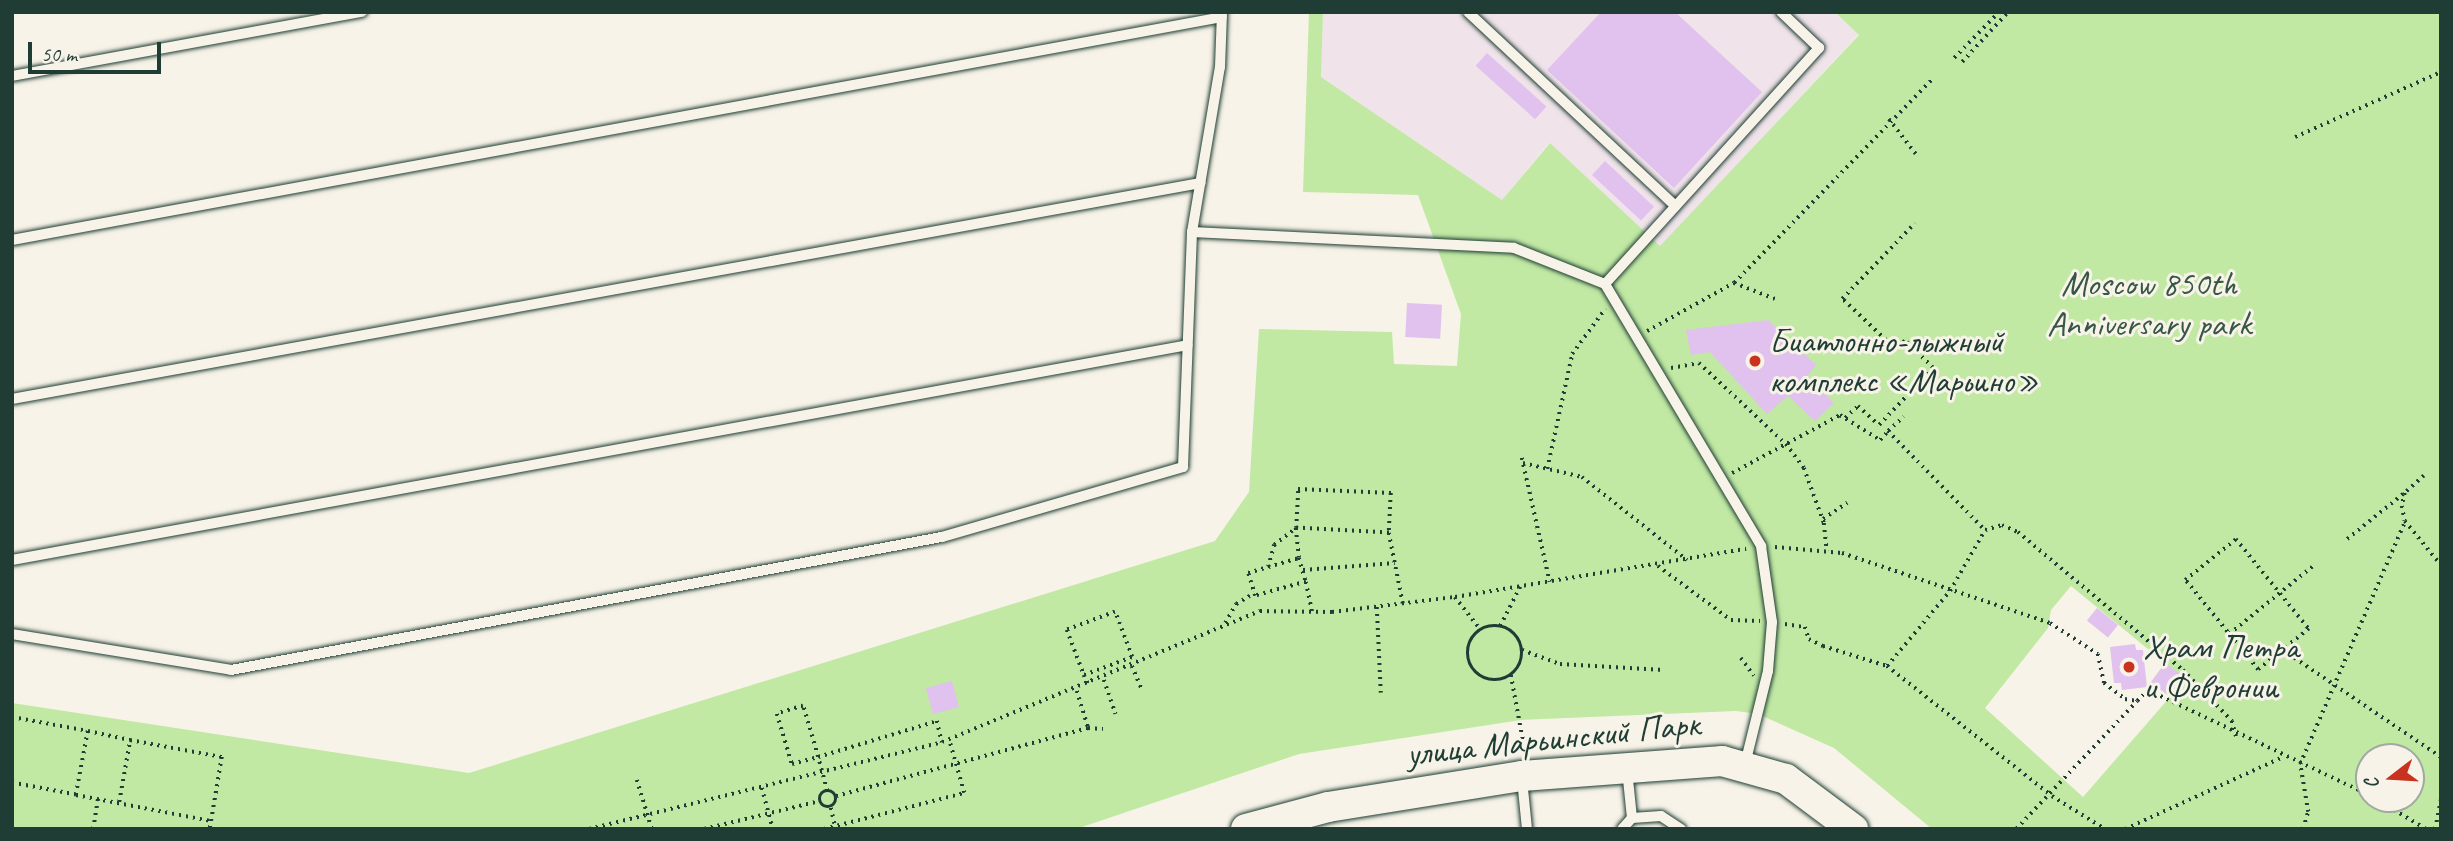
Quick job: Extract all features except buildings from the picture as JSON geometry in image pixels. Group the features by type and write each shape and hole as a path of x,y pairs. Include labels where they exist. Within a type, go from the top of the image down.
{"main road":[{"name":"улица Марьинский Парк","path":"1257,827 1391,795 1522,775 1627,765 1745,764 1786,779 1853,829"}],"lane":[{"path":"12,76 362,12"},
{"path":"1468,12 1675,206"},
{"path":"1605,284 1819,48 1781,12"},
{"path":"12,240 1222,15 1220,67 1192,232 1183,467 942,537 231,670 12,634"},
{"path":"12,399 1201,183"},
{"path":"1192,232 1514,248 1605,284 1640,336 1761,546 1772,622 1768,671 1745,764"},
{"path":"12,560 1188,345"},
{"path":"1627,765 1632,818"},
{"path":"1522,775 1527,829"},
{"path":"1622,829 1632,818 1661,816 1681,829"}],"path":[{"path":"1954,58 1999,12"},
{"path":"1962,62 2008,12"},
{"path":"2295,137 2441,72"},
{"path":"1640,336 1734,283 1889,120 1934,77"},
{"path":"1889,120 1916,154"},
{"path":"1845,418 1858,407 1879,425 1933,368 1905,341 1896,349 1842,299 1915,223"},
{"path":"1734,283 1775,299"},
{"path":"1547,469 1572,354 1614,297"},
{"path":"1658,371 1699,363 1786,444 1804,468 1822,519 1828,551"},
{"path":"1721,480 1840,415 1880,440 1903,417"},
{"path":"1888,431 1985,530"},
{"path":"1550,582 1523,461 1582,477 1687,560"},
{"path":"2347,539 2424,476"},
{"path":"1312,611 1299,558 1296,528 1298,489 1391,493 1389,533 1403,604"},
{"path":"2303,829 2308,812 2300,764 2405,521 2405,493"},
{"path":"1822,519 1847,503"},
{"path":"2405,521 2441,565"},
{"path":"1887,666 1950,591 1985,530 2002,525 2028,540 2183,670 2232,721 2236,736"},
{"path":"1268,567 1274,545 1296,528 1389,533"},
{"path":"2236,539 2309,629 2258,670 2229,634 2185,580 2236,539"},
{"path":"589,829 823,774 943,742 1077,691 1225,623 1260,611 1312,611 1403,604 1658,566 1761,546 1828,551 2050,623 2098,654 2104,683 2137,701"},
{"path":"1254,593 1248,573 1299,558"},
{"path":"1302,570 1395,563"},
{"path":"1658,566 1731,620 1805,627 1810,639 1823,646 1887,666 2052,796 2105,829"},
{"path":"2229,634 2313,566"},
{"path":"1225,623 1236,604 1254,593 1306,582"},
{"path":"1500,626 1520,586"},
{"path":"1455,597 1481,630"},
{"path":"1377,607 1381,693"},
{"path":"1089,686 1067,630 1115,612 1142,690"},
{"path":"1511,675 1489,680 1470,664 1468,647 1481,630 1500,626 1515,635 1522,650 1560,664 1664,670"},
{"path":"1522,650 1511,675 1523,740"},
{"path":"2283,650 2441,757"},
{"path":"1084,675 1132,657"},
{"path":"1103,679 1116,714"},
{"path":"2016,829 2052,796 2148,690 2236,736 2355,789"},
{"path":"1077,691 1087,728"},
{"path":"943,742 937,721 818,757 792,764 777,714 803,706 818,757 823,774 827,791 836,796 1087,728 1103,729"},
{"path":"12,717 222,757 210,829"},
{"path":"76,795 88,731"},
{"path":"119,802 130,740"},
{"path":"824,829 964,793 949,740"},
{"path":"2125,829 2284,757"},
{"path":"637,780 652,829"},
{"path":"12,783 211,821"},
{"path":"762,788 773,829"},
{"path":"820,801 827,791"},
{"path":"835,826 831,807 836,796"},
{"path":"93,829 98,798"},
{"path":"2435,829 2441,799"},
{"path":"704,829 820,801 831,807"},
{"path":"2399,813 2426,829"}],"shaded area":[{"path":"1323,12 1835,12 1859,34 1660,247 1549,143 1502,200 1321,77"}],"green space":[{"name":"Moscow 850th Anniversary park","path":"1309,12 1323,12 1321,77 1502,200 1550,143 1660,246 1859,35 1835,12 2441,12 2441,829 1932,829 1834,748 1758,714 1736,711 1521,720 1299,754 1076,829 12,829 12,703 469,773 1215,541 1249,492 1259,329 1392,332 1394,364 1457,366 1461,314 1418,195 1303,192","holes":["2071,586 2165,663 2151,682 2170,697 2083,797 1985,708 2048,628 2051,610"]}],"place":[{"name":"Биатлонно-лыжный комплекс «Марьино»","path":"1755,361"},
{"name":"Храм Петра и Февронии","path":"2129,667"}]}
